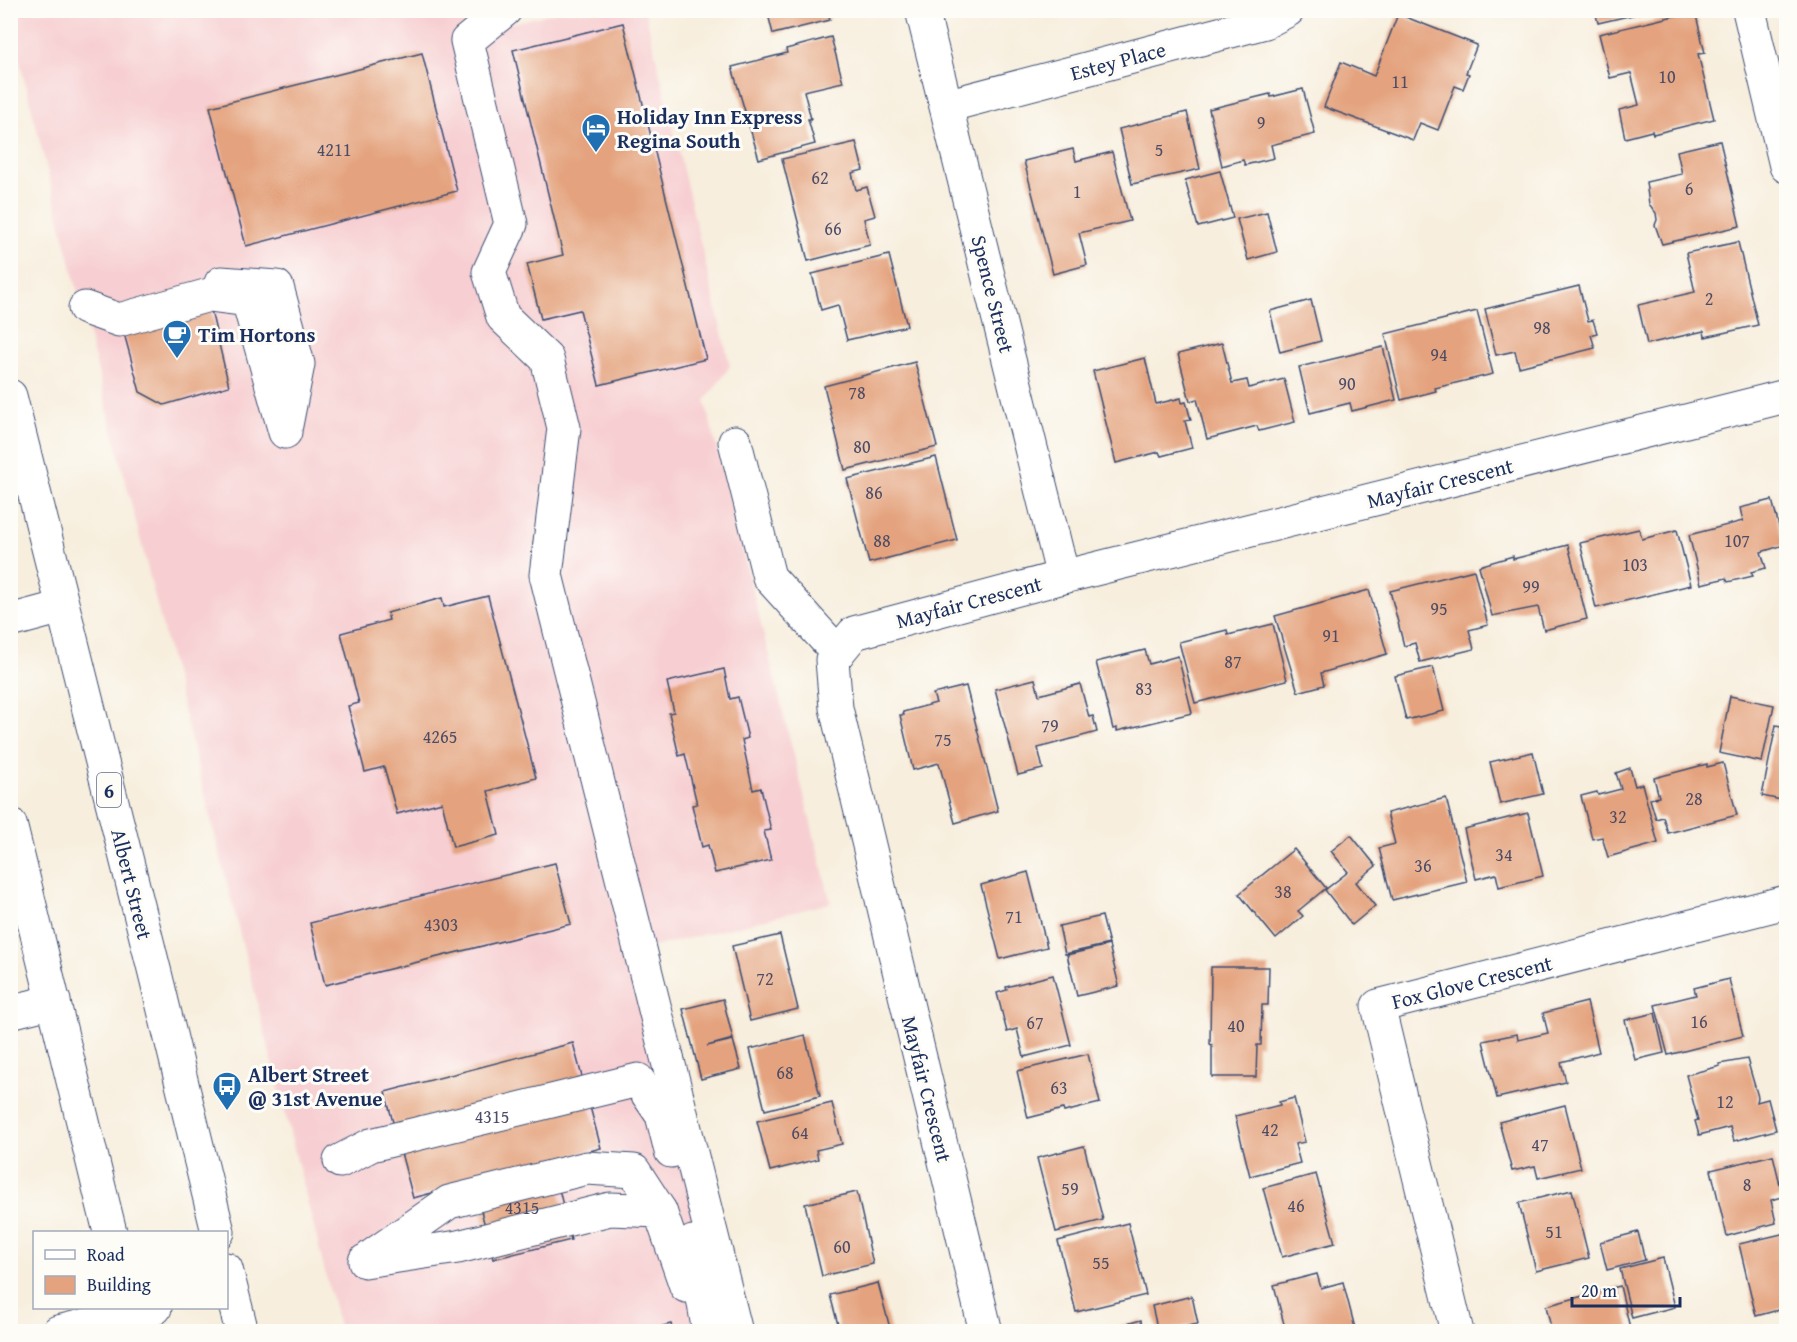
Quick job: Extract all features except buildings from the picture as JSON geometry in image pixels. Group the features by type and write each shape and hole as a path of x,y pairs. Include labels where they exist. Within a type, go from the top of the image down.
{"street":[{"path":"506,10 467,41 511,224 489,272 502,317 547,359 564,428 546,575 736,1332"},
{"name":"Spence Street","path":"922,10 1063,577"},
{"name":"Estey Place","path":"946,106 1264,22 1288,10"},
{"path":"1749,10 1786,166"},
{"path":"85,308 119,320 209,295 248,300 285,432 298,364 277,287 184,280"},
{"name":"Albert Street","path":"10,396 218,1231"},
{"name":"Mayfair Crescent","path":"986,1332 836,708 832,660 854,633 1063,577 1786,396"},
{"path":"735,442 769,578 838,653"},
{"path":"10,621 62,607"},
{"path":"10,824 110,1231"},
{"name":"Fox Glove Crescent","path":"1457,1332 1378,1006 1786,902"},
{"path":"10,1012 54,1001"},
{"path":"340,1161 370,1145 638,1080 662,1115 690,1225 709,1332"},
{"path":"660,1211 610,1209 458,1247 365,1261 449,1202 587,1168 634,1171 660,1211 675,1257 705,1332"},
{"path":"228,1283 242,1332"},
{"path":"58,1332 137,1315"}],"shaded area":[{"path":"508,10 512,23 561,11 645,11 730,366 705,401 831,903 629,953 726,1331 340,1331 11,27 10,11"}],"place":[{"name":"Holiday Inn Express Regina South","path":"596,154"},
{"name":"Tim Hortons","path":"177,360"},
{"name":"Albert Street @ 31st Avenue","path":"227,1112"}]}
